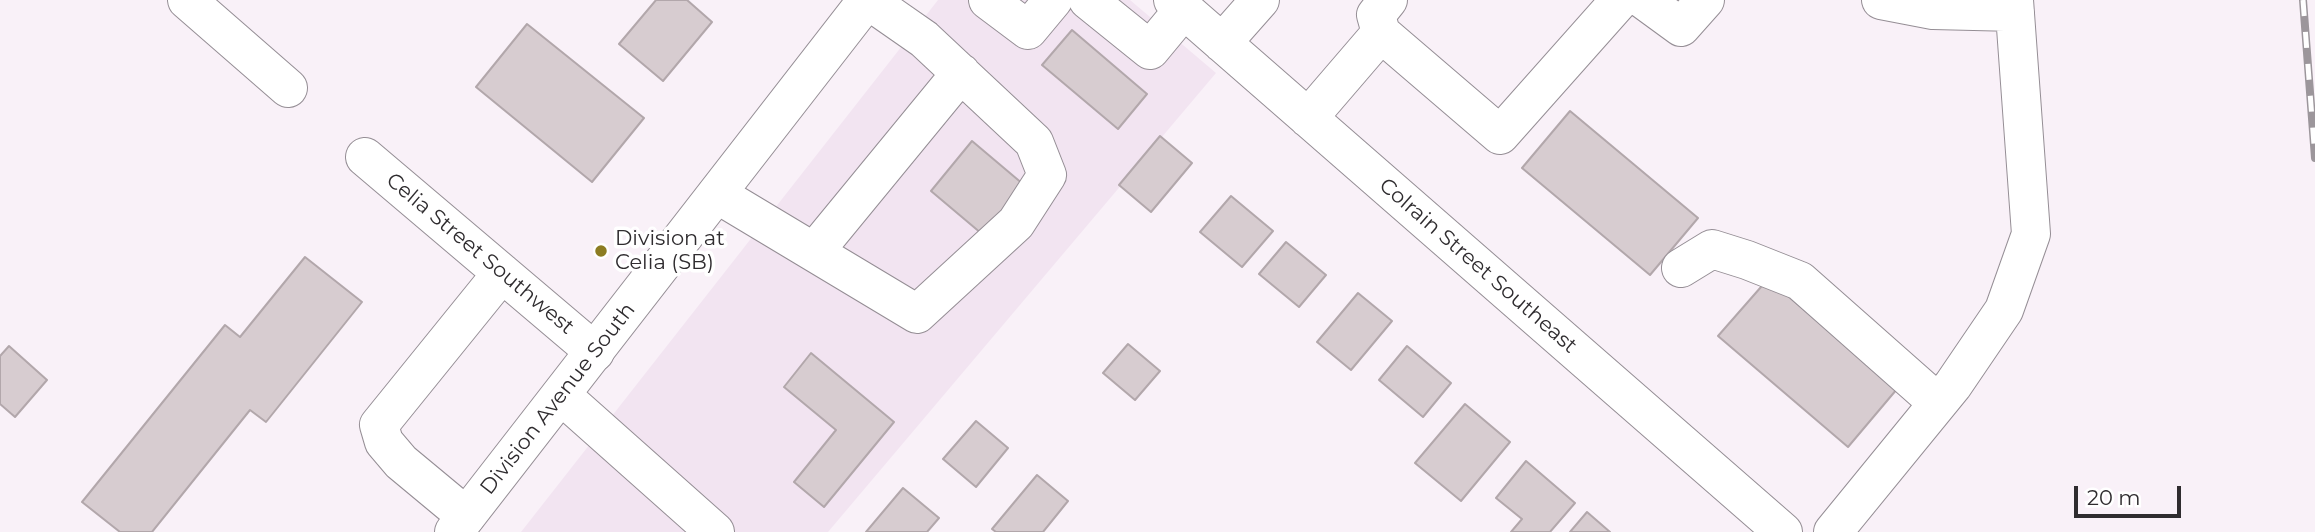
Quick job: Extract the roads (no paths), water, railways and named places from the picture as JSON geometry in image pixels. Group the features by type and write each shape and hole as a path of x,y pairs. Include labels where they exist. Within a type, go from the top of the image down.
{"street":[{"path":"187,0 288,88"},
{"path":"717,194 917,314 1016,223 1047,174 1034,142 924,39 868,0"},
{"name":"Division Avenue South","path":"460,524 868,0"},
{"path":"988,0 1028,30 1053,0"},
{"path":"1088,0 1150,50 1179,5"},
{"path":"1222,43 1260,0"},
{"path":"1308,118 1385,16 1500,135 1620,0"},
{"path":"1644,0 1681,27 1705,0"},
{"path":"1833,532 1953,385 2004,310 2031,234 2015,6 1933,10 1881,0"},
{"name":"Colrain Street Southeast","path":"1179,5 1783,532"},
{"path":"814,252 961,73"},
{"name":"Celia Street Southwest","path":"365,158 595,352"},
{"path":"1681,268 1712,249 1800,281 1938,403"},
{"path":"460,524 384,442 379,425 502,273"},
{"path":"561,395 715,532"}],"railway":[{"path":"2303,0 2315,158"}],"place":[{"name":"Division at Celia (SB)","path":"601,251"}]}
